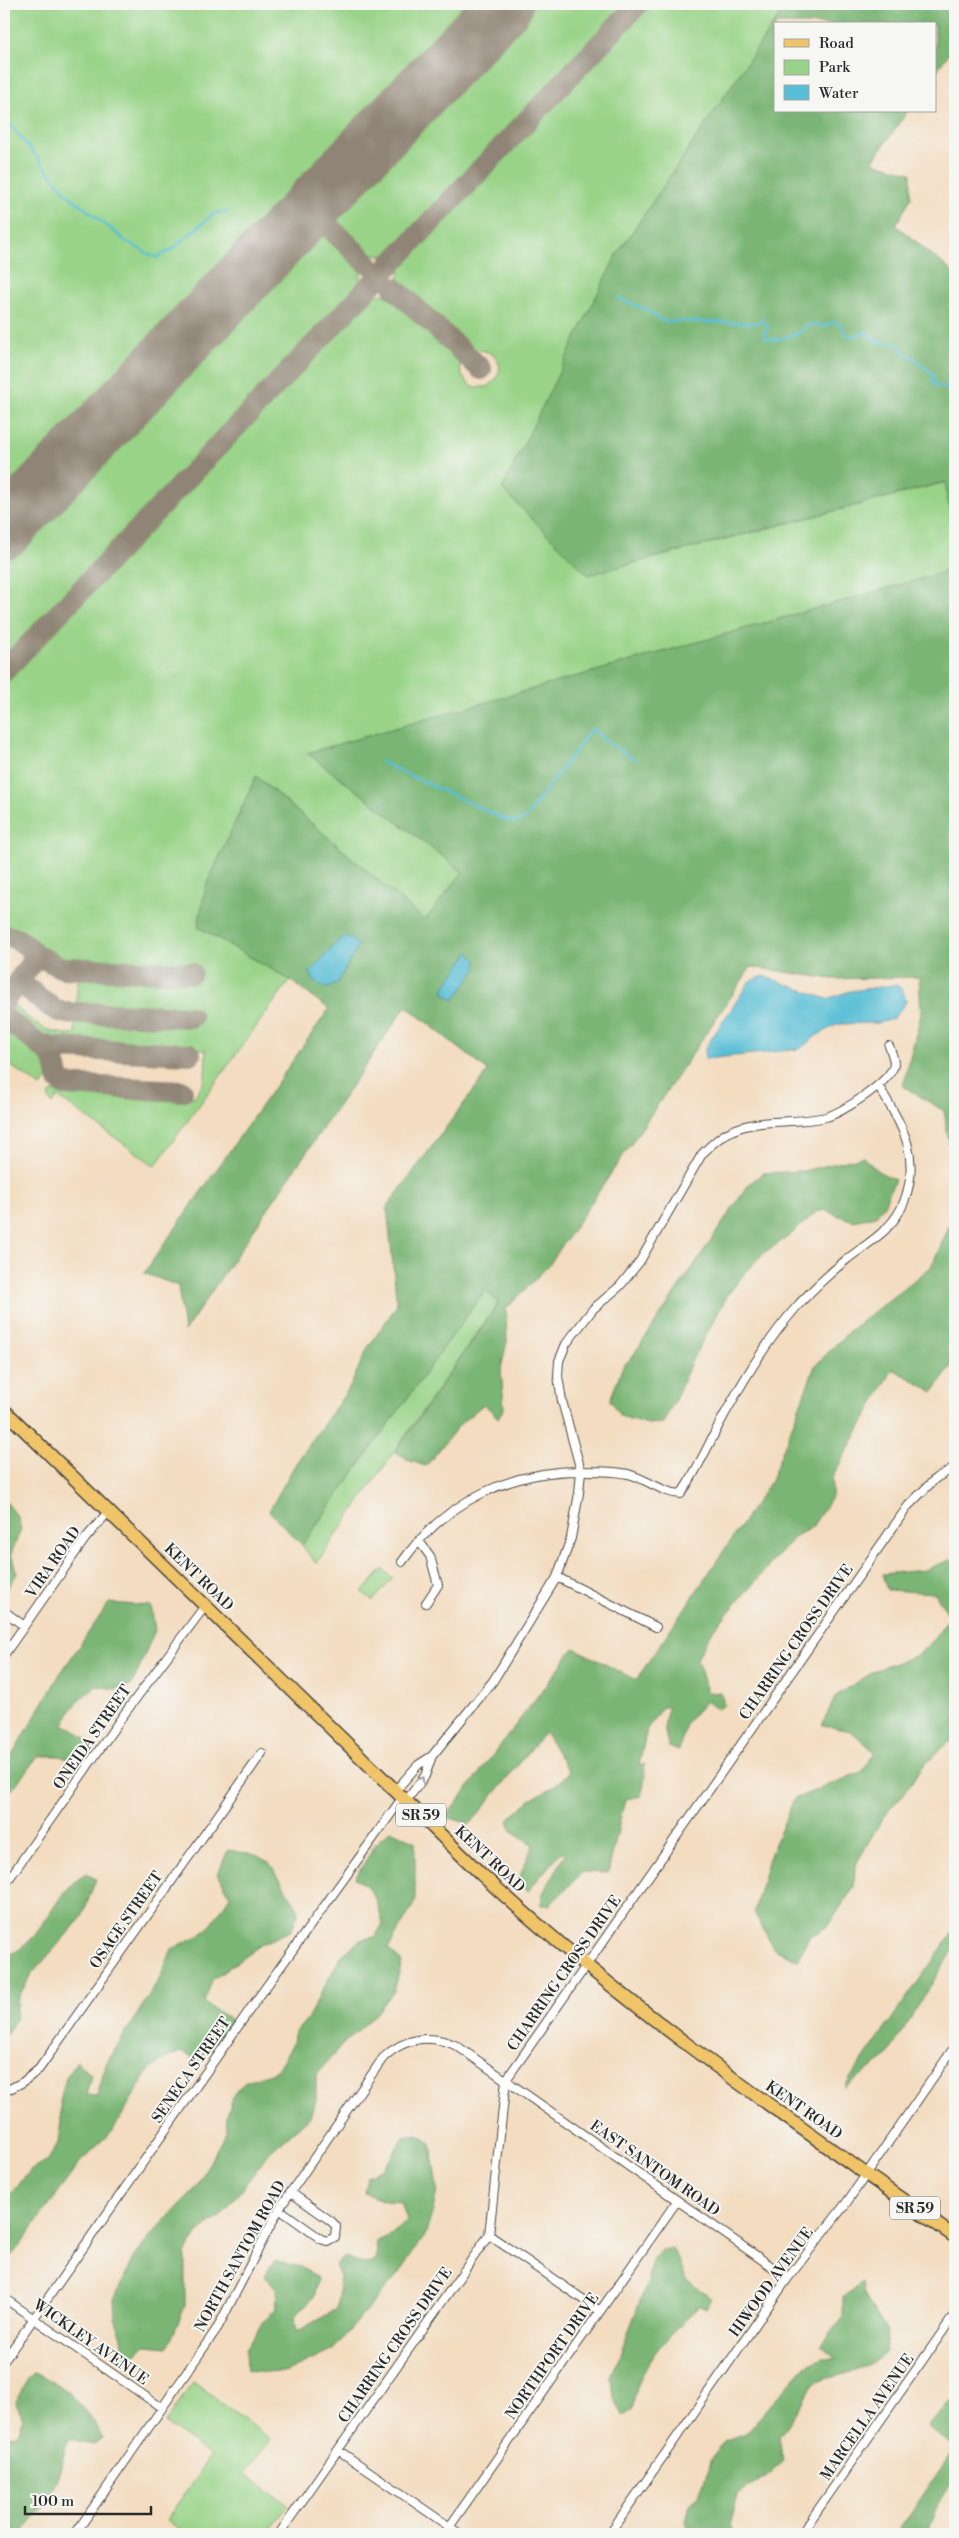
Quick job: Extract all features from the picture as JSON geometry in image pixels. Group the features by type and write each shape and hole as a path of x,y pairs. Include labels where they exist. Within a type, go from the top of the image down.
{"main road":[{"name":"KENT ROAD","path":"4,1410 501,1892 586,1964 737,2082 955,2237"}],"street":[{"path":"402,1796 418,1766 432,1756 493,1681 557,1577 571,1538 581,1471 562,1401 558,1376 566,1344 593,1309 620,1286 640,1261 702,1154 714,1141 734,1129 759,1123 826,1117 841,1111 890,1075 894,1064 889,1046"},
{"path":"402,1562 418,1541 467,1500 517,1478 553,1472 581,1471 628,1474 670,1493 681,1494 757,1358 774,1333 801,1302 839,1266 880,1236 895,1221 910,1181 910,1157 904,1130 878,1085"},
{"name":"CHARRING CROSS DRIVE","path":"279,2534 489,2235 506,2080 908,1506 936,1478 955,1467"},
{"name":"VIRA ROAD","path":"4,1655 85,1539 108,1512"},
{"path":"418,1541 430,1556 438,1586 426,1603"},
{"path":"557,1577 656,1627"},
{"name":"ONEIDA STREET","path":"4,1886 122,1717 205,1606"},
{"path":"4,1611 24,1626"},
{"name":"OSAGE STREET","path":"4,2092 24,2082 39,2069 262,1753"},
{"path":"402,1796 425,1776 432,1756"},
{"name":"SENECA STREET","path":"4,2360 402,1796"},
{"name":"NORTH SANTOM ROAD","path":"75,2534 218,2327 279,2209 383,2058 400,2045 428,2038 448,2042 506,2080"},
{"name":"HIWOOD AVENUE","path":"609,2534 788,2278 867,2174 955,2046"},
{"name":"EAST SANTOM ROAD","path":"506,2080 788,2278"},
{"path":"279,2209 321,2238 327,2241 335,2237 336,2226 290,2192"},
{"name":"NORTHPORT DRIVE","path":"450,2526 677,2201"},
{"path":"489,2235 600,2311"},
{"name":"WICKLEY AVENUE","path":"4,2298 162,2408"},
{"name":"MARCELLA AVENUE","path":"801,2534 955,2314"},
{"path":"338,2450 460,2534"}],"green space":[{"path":"4,4 488,4 4,513"},
{"path":"522,4 627,4 393,250 383,256 367,252 334,220 333,208 338,196"},
{"path":"649,4 787,4 616,256 588,575 946,482 955,543 955,569 308,753 463,872 425,921 256,776 198,927 290,980 155,1166 58,1097 52,1104 48,1096 52,1092 61,1092 194,1097 205,1080 206,1050 53,1042 41,1037 8,1009 12,1004 47,1030 75,1034 76,1016 192,1021 192,1014 76,1008 78,973 194,977 194,969 67,963 4,922 4,682 370,298 382,294 395,300 458,358 462,376 472,387 487,387 494,381 499,370 496,358 486,351 468,346 421,303 399,279 401,265"},
{"path":"787,4 955,4 955,45 936,72 936,22 775,22"},
{"path":"774,23 774,112 907,112 872,162 911,173 911,198 896,225 955,274 955,543 945,482 588,575 502,489 616,256"},
{"path":"309,231 323,233 357,264 361,274 358,287 4,660 4,548 303,233"},
{"path":"955,569 955,1182 944,1111 903,1086 921,1014 919,977 832,979 751,967 549,1265 506,1309 507,1341 501,1369 504,1408 498,1418 484,1404 461,1423 426,1466 407,1460 395,1452 499,1303 485,1290 302,1545 269,1511 296,1463 350,1387 367,1349 397,1305 387,1207 488,1071 406,1006 184,1332 178,1286 144,1273 329,1009 290,980 198,927 206,886 256,776 425,920 463,872 307,753"},
{"path":"4,1026 48,1061 49,1075 41,1087 4,1061"},
{"path":"863,1157 878,1171 895,1180 883,1207 876,1216 853,1221 824,1210 816,1212 788,1237 765,1252 729,1293 692,1360 663,1423 648,1424 620,1416 610,1400 623,1366 632,1357 749,1184 763,1173 803,1171"},
{"path":"955,1213 955,1362 933,1392 893,1369 832,1478 832,1496 812,1527 794,1537 714,1629 697,1658 707,1692 721,1693 724,1705 717,1709 706,1701 686,1723 679,1751 669,1747 664,1727 669,1707 662,1707 647,1729 639,1766 644,1764 645,1768 641,1796 625,1799 608,1873 583,1872 550,1905 541,1905 542,1895 566,1854 561,1852 528,1891 517,1883 533,1845 512,1831 508,1820 531,1799 555,1786 569,1772 545,1732 470,1824 446,1817 574,1648 636,1680 771,1481 815,1366 848,1332 931,1267"},
{"path":"485,1290 498,1303 316,1564 302,1545"},
{"path":"4,1499 18,1517 21,1529 11,1554 17,1574 4,1593"},
{"path":"955,1558 955,1740 948,1743 924,1765 904,1793 883,1817 855,1866 854,1887 828,1926 809,1937 798,1960 774,1949 754,1912 769,1858 794,1799 863,1771 875,1752 851,1731 822,1725 836,1696 876,1670 915,1656 930,1644 950,1617 935,1593 887,1590 882,1574 924,1570"},
{"path":"383,1569 393,1578 373,1601 362,1592"},
{"path":"109,1603 151,1606 155,1630 132,1685 116,1689 96,1686 86,1694 73,1707 64,1724 88,1740 82,1753 68,1759 59,1756 38,1756 4,1800 4,1769 60,1674"},
{"path":"391,1830 415,1842 415,1902 388,1949 402,1962 394,1991 376,2014 344,2043 316,2075 316,2100 310,2117 270,2152 222,2215 198,2233 185,2254 185,2306 168,2347 145,2345 131,2359 125,2359 122,2337 115,2319 114,2299 134,2258 152,2234 194,2191 226,2132 227,2116 234,2094 244,2082 276,2071 293,2044 294,2034 307,2019 341,1956 360,1940 375,1937 383,1924 377,1903 371,1892 355,1878 377,1842"},
{"path":"228,1850 255,1855 269,1862 299,1910 292,1930 262,1944 212,1980 204,2003 233,2021 199,2060 180,2052 161,2061 147,2073 112,2132 81,2161 4,2267 4,2202 30,2171 48,2160 58,2143 61,2121 60,2101 66,2077 77,2061 91,2075 86,2095 97,2096 106,2064 160,1978 172,1949 200,1935 212,1924 230,1896 218,1874"},
{"path":"86,1874 96,1879 82,1917 31,1975 18,1998 15,2020 6,2035 4,2033 4,1957 30,1941 63,1894 73,1883"},
{"path":"955,1929 955,1946 886,2058 844,2087"},
{"path":"418,2135 431,2143 437,2189 433,2211 425,2236 398,2274 333,2350 287,2372 265,2373 247,2370 246,2349 261,2325 277,2307 276,2288 265,2276 274,2260 304,2268 317,2278 315,2295 294,2317 296,2332 337,2309 340,2276 335,2265 344,2257 366,2264 377,2259 376,2242 392,2234 407,2220 401,2202 386,2201 364,2193 367,2176 384,2169 403,2137"},
{"path":"672,2249 679,2260 686,2280 712,2299 706,2308 699,2306 655,2352 635,2393 632,2411 623,2415 613,2399 611,2377 649,2278 652,2261 661,2250"},
{"path":"862,2282 864,2294 887,2332 885,2353 876,2361 849,2373 814,2384 779,2437 783,2462 768,2475 738,2495 730,2526 736,2534 692,2534 685,2524 690,2505 700,2494 712,2459 724,2441 746,2433 805,2366 824,2358 835,2358 821,2346 843,2318 843,2296"},
{"path":"35,2372 56,2384 75,2399 97,2427 102,2438 94,2444 68,2439 59,2473 45,2506 21,2534 4,2534 4,2437 18,2434 23,2419 15,2401 29,2377"},
{"path":"193,2382 270,2439 245,2474 288,2505 268,2534 187,2534 166,2520 211,2456 165,2423"},
{"path":"955,2400 955,2448 928,2426 948,2402"},
{"path":"955,2449 955,2478 941,2500 927,2534 896,2534"}],"water":[{"path":"346,937 352,939 358,946 338,982 328,988 319,984 312,978 310,972 340,939"},
{"path":"469,952 477,961 475,971 454,1000 444,993 444,988"},
{"path":"764,976 827,999 850,991 895,985 902,990 906,1002 893,1019 879,1023 838,1024 816,1036 800,1049 705,1059 705,1048 750,981"}],"waterway":[{"path":"4,117 67,194 126,241 156,258 173,249 214,213 228,212"},
{"path":"618,298 649,311 662,321 757,323 762,319 768,327 764,332 764,337 773,340 800,333 805,326 818,324 823,327 835,322 842,326 845,333 853,337 866,332 877,342 899,344 904,353 915,359 934,375 932,379 935,385 948,389 950,399 955,401"},
{"path":"381,762 508,821 517,822 526,817 592,728 606,742 636,760"}],"taxiway":[{"path":"4,671 638,4"},
{"path":"329,227 324,215 323,203 335,182"},
{"path":"289,230 309,223 329,227 367,263"},
{"path":"394,288 481,369"},
{"path":"4,936 12,937 26,945 33,952 33,961"},
{"path":"4,1001 33,961 40,957 62,968 191,973"},
{"path":"14,987 24,986 51,1007 64,1013 191,1017"},
{"path":"4,1017 53,1056 59,1080 64,1085 182,1091"},
{"path":"40,1044 54,1048 190,1054"}],"runway":[{"path":"4,530 504,4"}]}
